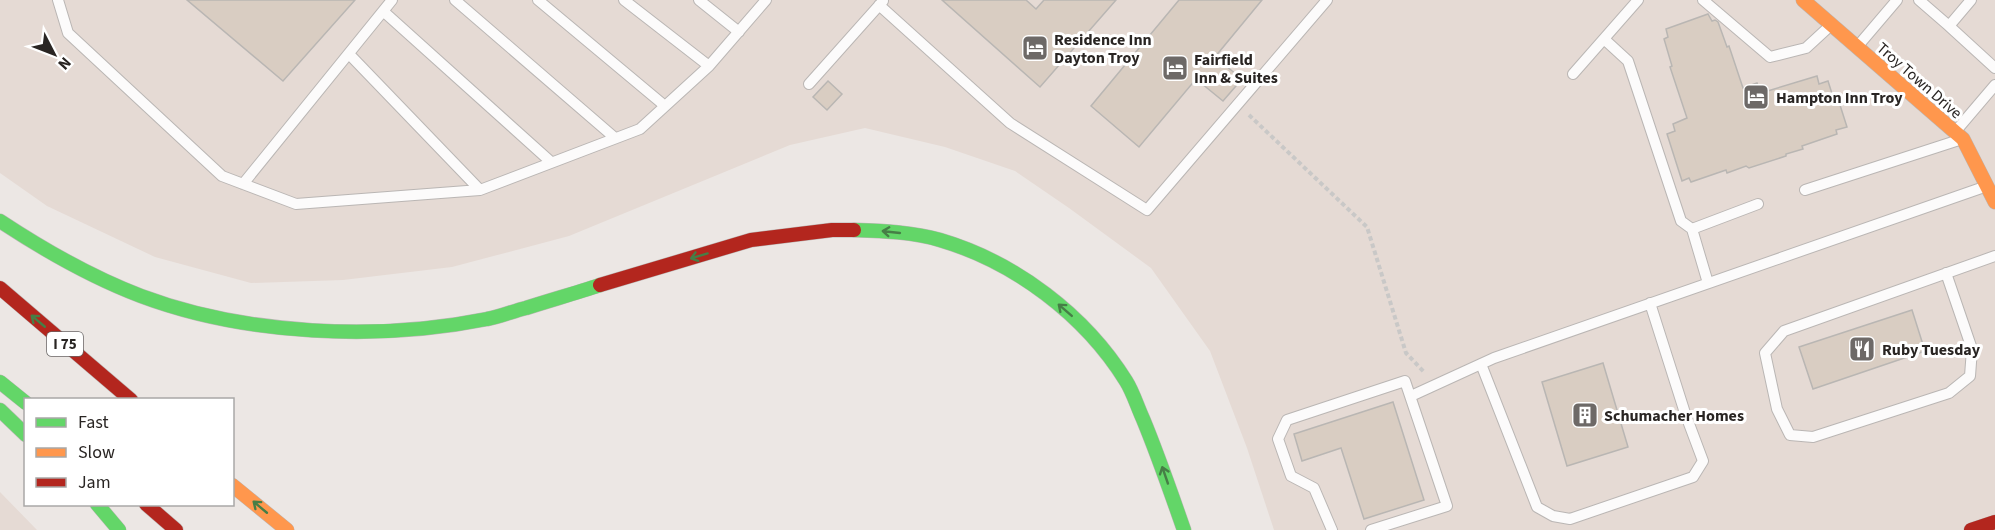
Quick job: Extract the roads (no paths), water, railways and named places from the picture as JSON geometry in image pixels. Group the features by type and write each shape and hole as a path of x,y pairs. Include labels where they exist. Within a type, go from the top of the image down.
{"main road":[{"name":"Troy Town Drive","path":"1803,0 1959,135 1995,202"},
{"path":"0,221 33,243 68,262 141,296 208,316 286,328 345,332 424,328 488,319 752,240 832,230 888,231 940,240 986,258 1043,291 1085,327 1127,382 1156,450 1184,530"},
{"name":"I 75","path":"0,288 130,398"},
{"path":"0,382 24,401"},
{"path":"0,410 24,433"},
{"path":"234,487 287,530"},
{"path":"99,506 119,530"},
{"path":"148,506 177,530"},
{"path":"1971,530 1995,522"}],"lane":[{"path":"58,0 68,33 222,176 296,204 480,190 640,129 709,66 766,0"},
{"path":"243,184 393,0"},
{"path":"455,0 615,138"},
{"path":"538,0 665,106"},
{"path":"624,0 709,66"},
{"path":"699,0 739,32"},
{"path":"809,84 882,3 1010,123 1147,210 1328,0"},
{"path":"1573,74 1638,0"},
{"path":"1703,0 1770,57 1806,48 1832,25"},
{"path":"1857,47 1898,0"},
{"path":"1919,0 1995,68"},
{"path":"1949,26 1971,0"},
{"path":"384,11 551,162"},
{"path":"1604,39 1628,61 1680,222 1692,229 1708,283"},
{"path":"349,54 480,190"},
{"path":"1805,190 1959,135 1995,85"},
{"path":"1411,396 1494,358 1987,186"},
{"path":"1692,229 1758,204"},
{"path":"1946,273 1972,350 1970,376 1949,393 1813,437 1790,435 1777,409 1765,353 1784,331 1946,273 1995,256"},
{"path":"1481,364 1537,507 1553,516 1569,519 1693,477 1703,461 1685,413 1650,303"},
{"path":"1332,530 1314,488 1292,476 1278,439 1287,420 1405,381 1446,506 1371,530"}],"place":[{"name":"Residence Inn Dayton Troy","path":"1035,48"},
{"name":"Fairfield Inn & Suites","path":"1175,68"},
{"name":"Hampton Inn Troy","path":"1756,97"},
{"name":"Ruby Tuesday","path":"1862,349"},
{"name":"Schumacher Homes","path":"1585,415"}]}
